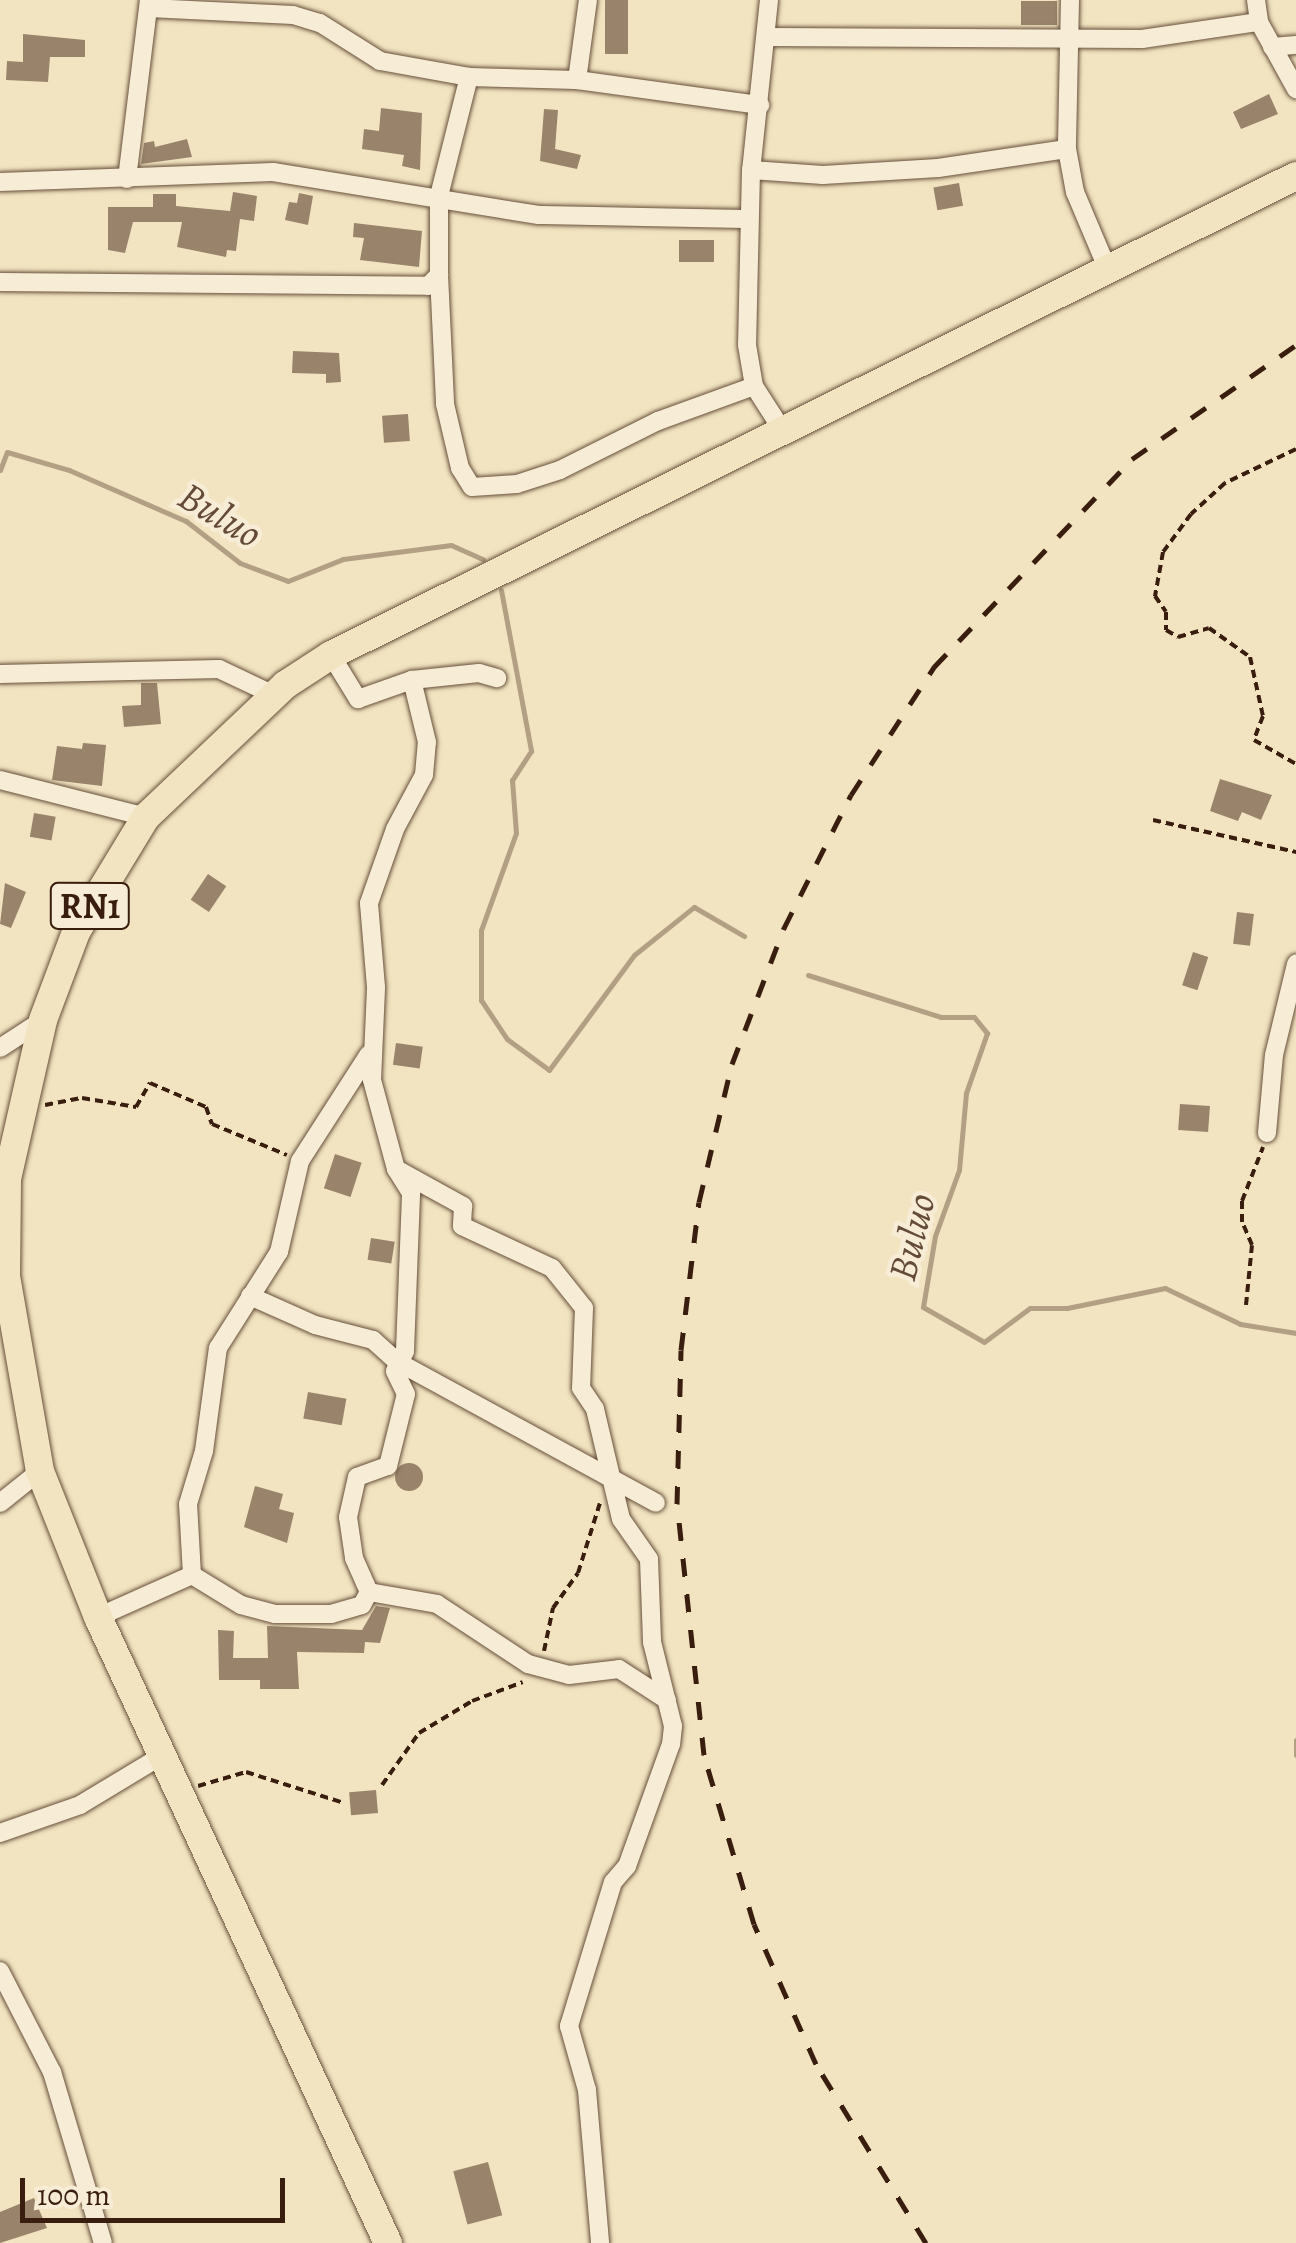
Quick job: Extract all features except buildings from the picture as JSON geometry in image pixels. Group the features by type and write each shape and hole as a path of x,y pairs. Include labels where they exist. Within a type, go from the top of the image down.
{"highway":[{"name":"RN1","path":"388,2243 98,1617 40,1471 6,1276 7,1179 19,1109 43,1020 76,932 146,817 274,695 331,655 781,428 1296,176"}],"street":[{"path":"577,80 588,0"},
{"path":"769,0 751,170 747,345 754,386 781,428"},
{"path":"1070,0 1067,149 1075,192 1108,270"},
{"path":"1256,0 1258,22 1296,89"},
{"path":"128,179 149,4 293,15 320,23 380,62 469,77 577,80 760,104"},
{"path":"768,36 889,41 1070,35 1142,39 1258,22"},
{"path":"1272,47 1296,45"},
{"path":"469,77 439,196 445,404 460,468 472,487 517,484 560,470 658,421 754,386"},
{"path":"751,170 823,175 919,169 1067,149"},
{"path":"0,182 273,172 539,214 748,219"},
{"path":"0,282 404,288 428,286 440,275"},
{"path":"331,655 358,698 412,680 479,673 497,678"},
{"path":"0,674 219,669 274,695"},
{"path":"396,1361 405,1351 412,1193 396,1169 369,1054 376,987 369,903 395,829 424,774 427,742 412,680"},
{"path":"0,780 146,817"},
{"path":"1267,1133 1274,1055 1296,964"},
{"path":"0,1048 43,1020"},
{"path":"192,1576 188,1504 204,1451 218,1348 278,1252 300,1161 369,1054"},
{"path":"396,1169 463,1206 462,1226 552,1268 584,1308 581,1388 595,1409 616,1480 621,1519 649,1558 652,1642 667,1700 671,1744 628,1866 613,1882 569,2026 587,2090 600,2243"},
{"path":"250,1296 315,1326 373,1340 396,1361 656,1503"},
{"path":"369,1592 354,1558 348,1518 357,1477 388,1466 406,1394 396,1361"},
{"path":"0,1503 40,1471"},
{"path":"192,1576 254,1610 300,1616 362,1605 369,1592"},
{"path":"98,1617 192,1576"},
{"path":"369,1592 437,1604 528,1664 570,1676 619,1669 667,1700"},
{"path":"0,1833 80,1805 163,1755"},
{"path":"0,1970 52,2072 104,2243"}],"path":[{"path":"1296,448 1226,483 1191,514 1163,552 1155,596 1166,612 1166,630 1178,636 1209,628 1250,657 1263,716 1254,740 1296,764"},
{"path":"1153,820 1296,852"},
{"path":"19,1109 82,1098 136,1107 150,1083 206,1106 212,1124 300,1161"},
{"path":"1246,1305 1252,1245 1242,1222 1242,1201 1267,1133"},
{"path":"182,1796 215,1776 246,1772 341,1802"}],"waterway":[{"name":"Buluo","path":"0,470 7,452 69,470 186,521 240,563 288,581 343,559 451,545 483,559"},
{"name":"Buluo","path":"501,590 531,751 512,780 516,833 481,930 481,1000 507,1039 549,1070 634,955 694,907 744,936"},
{"name":"Buluo","path":"808,975 941,1017 974,1017 987,1033 966,1093 959,1170 935,1236 923,1307 984,1342 1030,1308 1067,1308 1165,1288 1240,1324 1296,1333"},
{"name":"Buluo","path":"1296,1740 1296,1755"}],"railway":[{"path":"926,2243 816,2064 754,1924 704,1755 677,1504 681,1350 699,1202 732,1064 784,928 851,795 934,667 1132,459 1296,345"}]}
